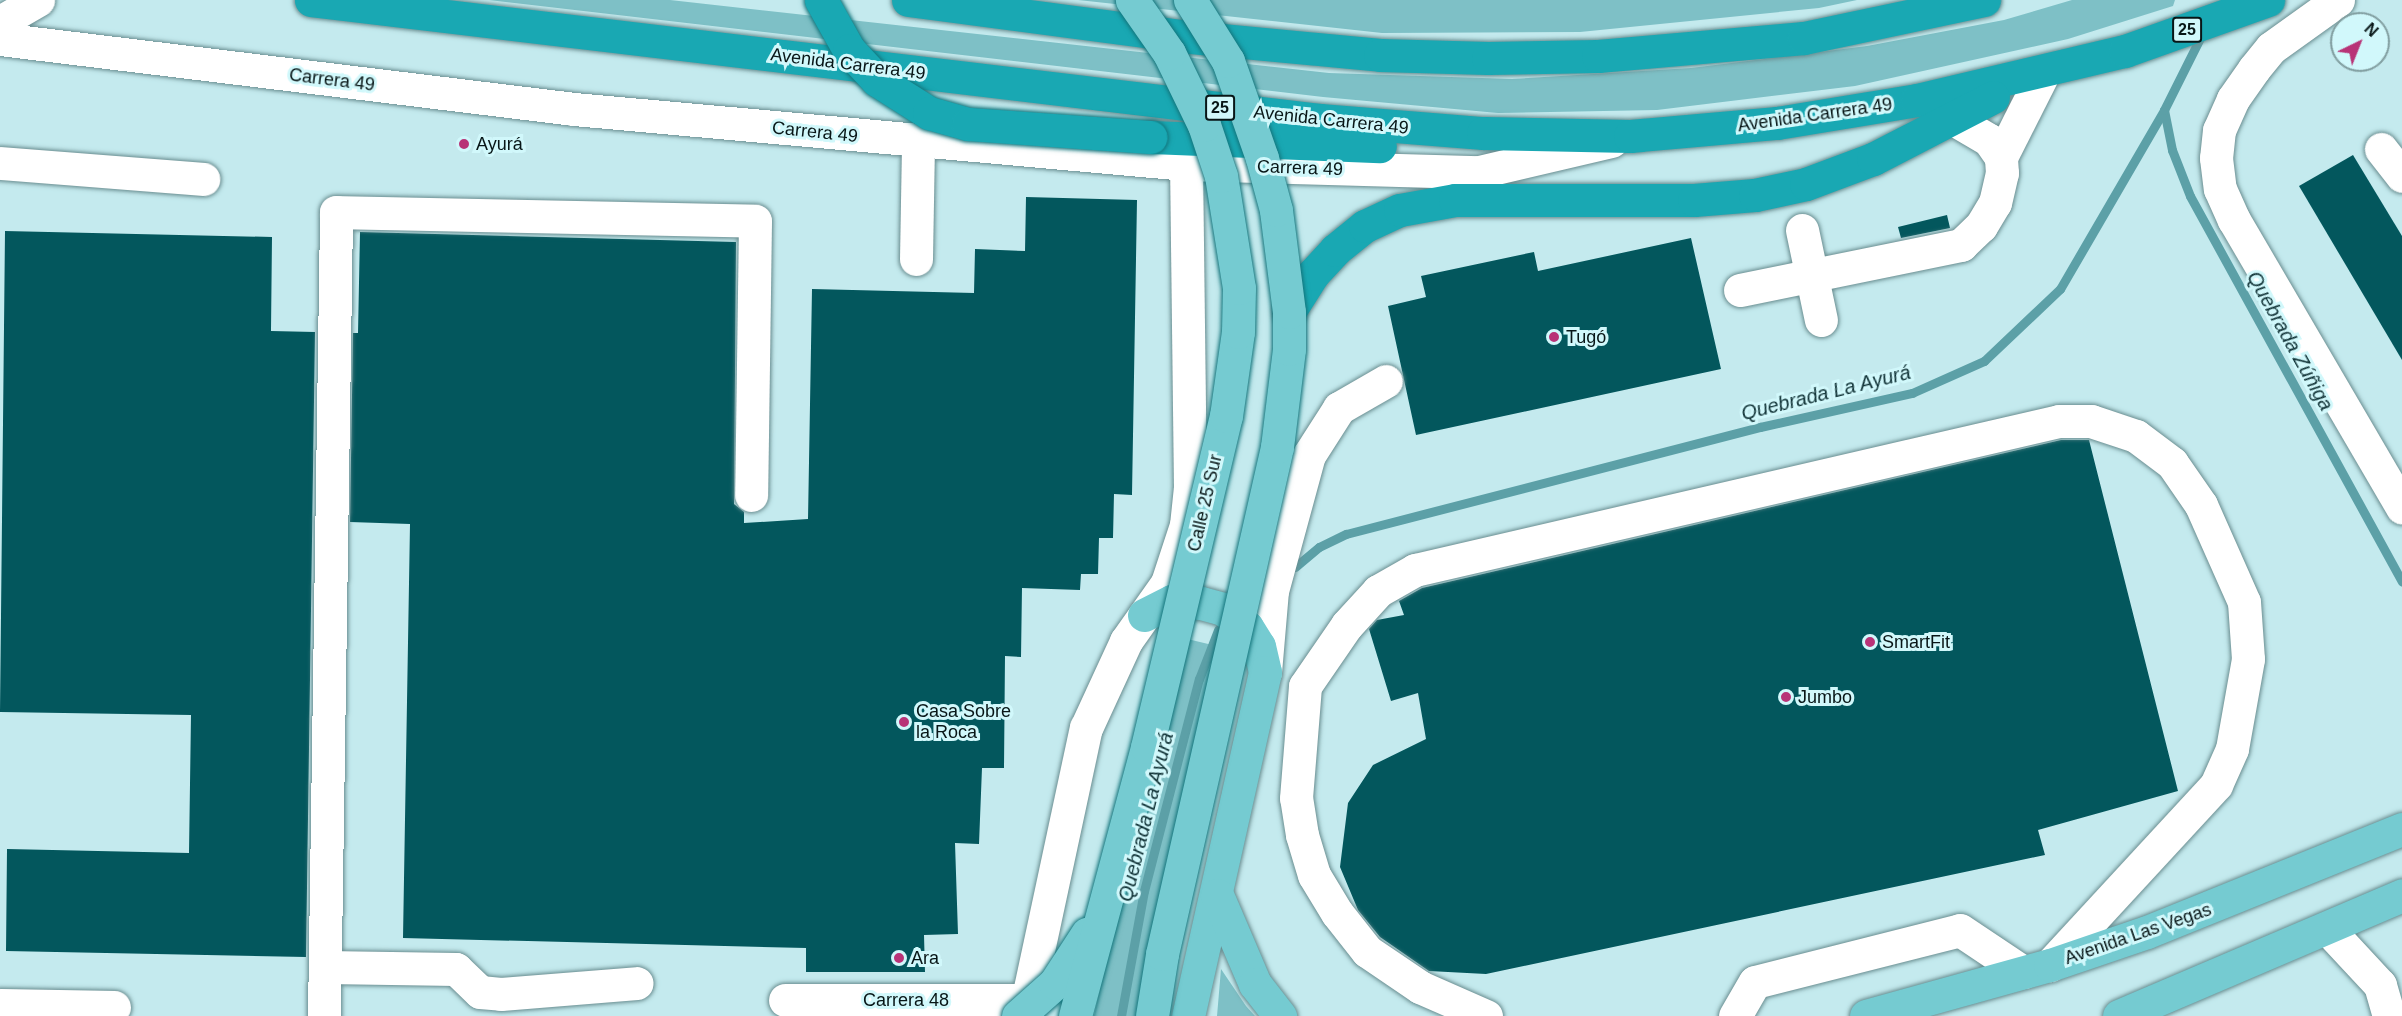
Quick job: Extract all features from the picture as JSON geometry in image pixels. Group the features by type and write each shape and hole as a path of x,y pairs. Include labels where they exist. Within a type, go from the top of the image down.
{"highway":[{"name":"Avenida Carrera 49","path":"311,0 1320,120 1483,133 1630,136 1788,121 1917,100 2044,72 2125,51 2259,4"},
{"path":"820,0 849,50 877,80 929,113 968,124 1151,137 1484,151 1630,136"},
{"path":"908,0 1180,36 1380,55 1488,58 1598,56 1793,39 1984,0"},
{"path":"1289,312 1313,274 1335,250 1365,226 1400,210 1455,200 1694,200 1755,195 1806,184 1873,159 1950,117 2044,72"}],"main road":[{"name":"Calle 25 Sur","path":"1076,1016 1226,416 1238,332 1239,288 1221,176 1204,125 1168,53 1132,0"},
{"path":"1152,1016 1161,954 1277,447 1286,392 1289,312 1276,210 1262,158 1228,62 1190,0"},
{"path":"1144,615 1172,601 1201,603 1223,609 1247,627 1260,646 1266,672 1218,895 1188,1016"},
{"name":"Avenida Las Vegas","path":"1866,1016 2036,968 2220,905 2402,829"},
{"path":"1218,895 1256,984 1280,1016"},
{"path":"2119,1016 2402,896"},
{"path":"1023,1010 1055,983 1106,902"}],"street":[{"path":"0,22 38,0"},
{"path":"2338,0 2271,48 2233,99 2218,130 2216,158 2220,189 2402,507"},
{"name":"Carrera 49","path":"0,39 549,106 918,142 1185,164 1479,172 1630,136"},
{"path":"1740,290 1961,245 1981,225 1995,203 2002,173 2001,157 2044,72"},
{"path":"1950,117 1989,140 2001,157"},
{"path":"916,259 918,142"},
{"path":"2381,149 2402,176"},
{"path":"0,163 203,179"},
{"name":"Calle 25 Sur","path":"1023,1010 1086,728 1110,672 1144,615 1167,583 1178,556 1190,489 1185,164"},
{"path":"324,1016 336,212 756,221 751,495"},
{"path":"1802,230 1821,320"},
{"path":"1266,672 1272,591 1309,455 1339,408 1386,381"},
{"path":"1486,1016 1420,987 1368,951 1337,913 1314,875 1302,835 1296,798 1305,686 1347,625 1378,591 1415,570 2059,421 2091,421 2136,436 2172,463 2201,505 2244,602 2248,659 2232,749 2216,785 2036,968 1960,930 1755,982 1735,1016"},
{"path":"2327,928 2380,985 2389,1016"},
{"path":"325,967 456,969 480,992 501,994 637,983"},
{"name":"Carrera 48","path":"785,1000 1023,1010"},
{"path":"0,1005 114,1007"}],"shaded area":[{"path":"489,0 670,0 1329,73 1512,79 1691,68 1867,46 2004,20 2072,0 2175,0 2173,6 2068,39 1855,86 1657,110 1498,113 1323,97"},
{"path":"1078,0 1857,0 1819,8 1580,32 1382,33"},
{"path":"1179,637 1225,648 1142,1016 1094,1016"},
{"path":"1221,969 1246,1006 1255,1016 1217,1016"}],"building":[{"path":"2353,155 2402,236 2402,360 2299,186"},
{"path":"1026,197 1137,200 1132,495 1114,494 1113,538 1099,538 1098,574 1081,574 1080,590 1022,588 1021,657 1005,656 1004,768 982,768 979,844 955,843 958,934 924,935 925,972 806,972 806,948 403,938 410,524 350,522 353,333 358,333 360,232 736,242 734,504 744,512 744,523 808,519 812,289 974,293 975,249 1025,251"},
{"path":"1947,215 1950,228 1901,238 1898,227"},
{"path":"5,231 272,237 271,331 315,332 306,957 6,951 7,849 189,853 191,715 0,712"},
{"name":"Tugó","path":"1691,238 1721,369 1416,435 1388,306 1426,297 1421,276 1534,252 1538,271"},
{"name":"Jumbo","path":"2061,440 2089,440 2178,791 2038,830 2045,855 1486,974 1429,971 1380,937 1358,910 1340,867 1348,803 1373,765 1426,739 1418,693 1391,701 1369,629 1377,620 1404,615 1399,601 1422,588"}],"waterway":[{"name":"Quebrada La Ayurá","path":"1295,567 1319,547 1346,534 1760,427 1912,393 1984,361 2060,289 2164,110 2203,32"},
{"name":"Quebrada Zúñiga","path":"2164,110 2172,150 2190,196 2402,581"},
{"name":"Quebrada La Ayurá","path":"1121,1016 1144,891 1199,679 1218,630"}],"place":[{"name":"Ayurá","path":"464,144"},
{"name":"Tugó","path":"1554,337"},
{"name":"SmartFit","path":"1870,642"},
{"name":"Jumbo","path":"1786,697"},
{"name":"Casa Sobre la Roca","path":"904,722"},
{"name":"Ara","path":"899,958"}]}
